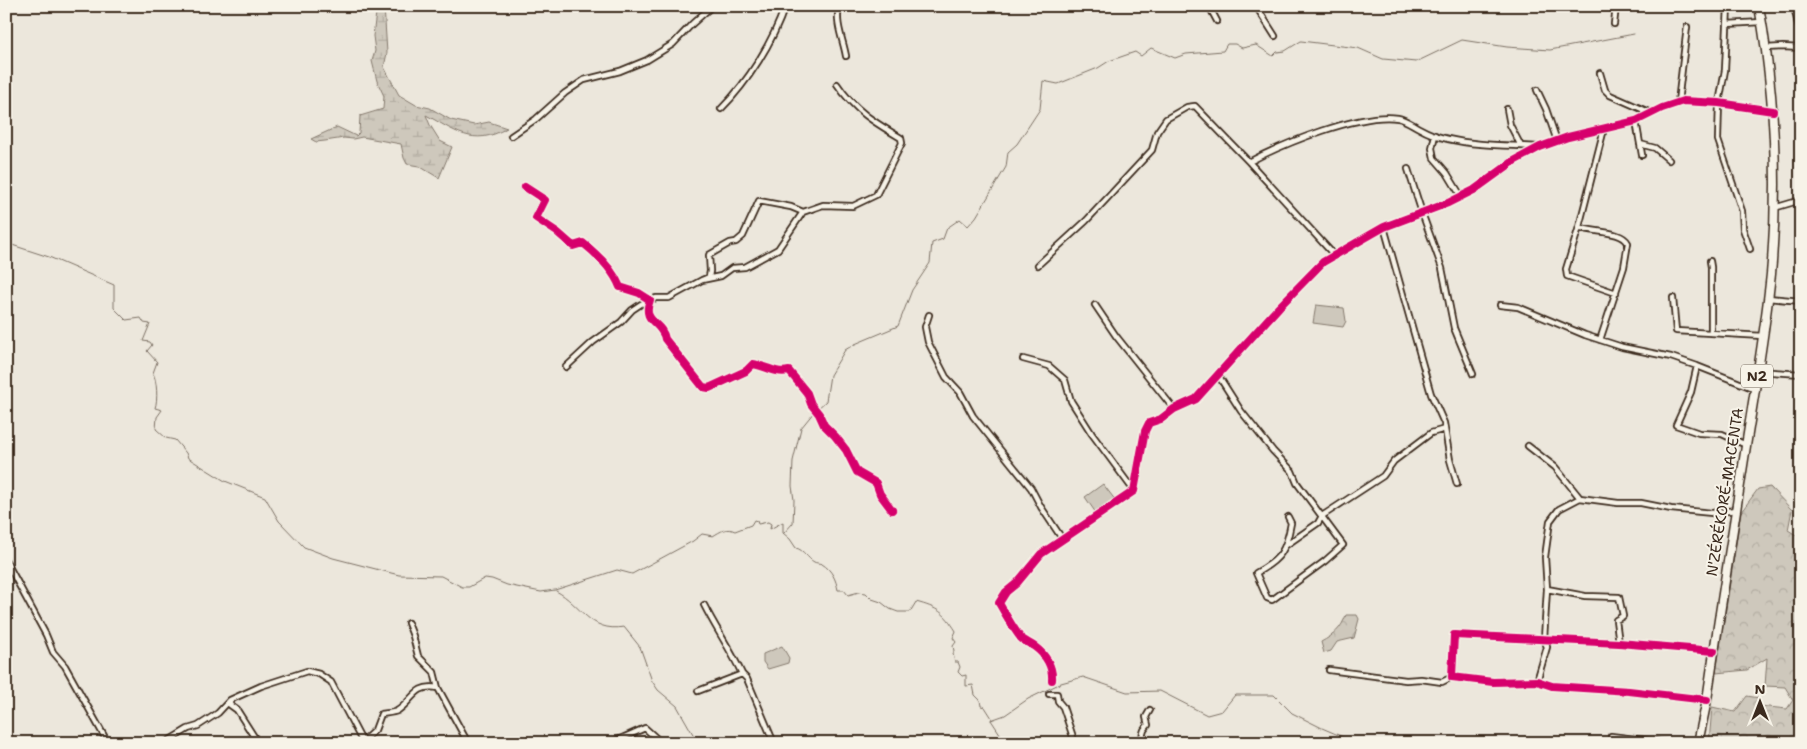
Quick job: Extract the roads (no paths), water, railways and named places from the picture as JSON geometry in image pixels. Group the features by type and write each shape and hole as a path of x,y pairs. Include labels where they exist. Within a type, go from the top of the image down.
{"highway":[{"name":"N'ZÉRÉKORÉ-MACENTA","path":"1698,743 1714,651 1768,298 1774,208 1775,153 1773,111 1759,6"}],"street":[{"path":"511,136 536,119 565,93 584,80 620,71 647,60 673,44 712,6"},
{"path":"721,109 750,73 778,28 786,6"},
{"path":"839,6 837,24 846,56"},
{"path":"912,6 919,6"},
{"path":"1209,6 1217,21"},
{"path":"1256,6 1275,36"},
{"path":"1614,24 1616,6"},
{"path":"1728,6 1725,70 1718,103 1718,140 1742,211 1743,228 1750,249"},
{"path":"1766,48 1800,48 1796,6"},
{"path":"1727,24 1762,22"},
{"path":"1678,102 1687,27"},
{"path":"1600,73 1605,90 1610,95 1651,113"},
{"path":"702,280 720,276 732,268 745,267 778,250 803,212 823,205 852,206 876,195 902,143 900,138 860,112 844,96 837,84"},
{"path":"1537,90 1557,141"},
{"path":"1052,680 1053,673 1046,658 1037,648 1021,638 999,603 1006,592 1017,583 1042,554 1134,491 1145,431 1149,423 1161,419 1174,409 1196,399 1323,262 1384,227 1474,190 1514,161 1540,147 1557,141 1636,121 1678,102 1702,101 1773,111"},
{"path":"1038,265 1086,221 1152,150 1157,132 1166,119 1187,107 1195,106 1334,255"},
{"path":"1507,109 1510,125 1521,146"},
{"path":"1249,162 1275,148 1319,132 1365,120 1400,118 1435,135 1482,145 1540,147"},
{"path":"1636,121 1642,155"},
{"path":"1604,130 1566,269 1567,276 1616,293"},
{"path":"1435,135 1432,148 1434,158 1447,172 1461,196"},
{"path":"1640,144 1655,148 1669,160"},
{"path":"1408,168 1442,268 1454,328 1473,374"},
{"path":"525,186 545,200 536,218 557,232 573,246 582,244 596,253 617,280 620,287 639,293 650,300"},
{"path":"1774,208 1801,200"},
{"path":"566,367 593,342 621,322 632,310 641,304 656,298 670,298 709,277 709,256 730,242 736,242 743,236 759,202 791,207 803,212"},
{"path":"1384,227 1432,394 1445,429 1450,460 1457,484"},
{"path":"1579,227 1591,231 1611,233 1627,239 1628,243 1627,254 1616,293 1600,340"},
{"path":"1710,261 1711,332"},
{"path":"1673,298 1676,331 1763,336"},
{"path":"1768,298 1801,301"},
{"path":"650,300 647,309 648,318 664,332 665,339 703,387 709,388 746,371 754,364 769,370 789,371 807,393 811,404 819,414 824,425 846,450 857,472 876,484 880,494 892,510"},
{"path":"1095,305 1120,341 1174,409"},
{"path":"1500,305 1518,307 1600,340 1671,357 1754,389"},
{"path":"929,315 925,328 928,342 946,376 960,392 973,416 1031,488 1040,507 1062,540"},
{"path":"1023,359 1049,366 1065,380 1071,401 1092,434 1134,491"},
{"path":"1697,366 1691,392 1676,425 1699,433 1722,434 1746,445"},
{"path":"1758,371 1801,374"},
{"path":"1218,375 1242,411 1273,451 1292,471 1297,483 1343,545 1325,561 1272,600 1267,598 1256,572 1284,552 1291,523 1288,517"},
{"path":"1285,546 1318,523 1322,516 1383,476 1394,461 1431,433 1445,429"},
{"path":"1528,446 1555,467 1580,498"},
{"path":"1536,682 1547,647 1544,640 1547,589 1545,557 1550,521 1559,509 1580,498 1618,503 1641,503 1671,509 1704,512 1736,510"},
{"path":"6,561 46,635 53,652 65,666 108,743"},
{"path":"1547,589 1585,596 1619,597 1622,616 1616,620 1619,643"},
{"path":"704,605 715,628 729,647 742,674 747,679 774,743"},
{"path":"408,623 414,636 418,656 434,672 438,688 468,743"},
{"path":"1452,677 1454,635 1619,643 1714,651"},
{"path":"1329,670 1406,680 1421,679 1442,682 1452,677 1493,682 1536,682 1552,686 1629,691 1706,700"},
{"path":"165,743 218,713 230,700 261,686 307,671 319,674 331,682 363,743 374,730 381,714 396,712 419,690 429,686 438,688"},
{"path":"698,691 742,674"},
{"path":"1049,694 1057,694 1075,743"},
{"path":"230,700 230,705 237,710 258,743"},
{"path":"1140,743 1144,730 1148,725 1146,717 1150,710"},
{"path":"611,743 645,728 659,743"},
{"path":"1611,736 1668,743"}],"waterway":[{"path":"817,409 826,401 830,375 845,350 898,326 912,290 930,263 932,243 943,239 947,228 960,219 968,226 976,217 1006,167 1008,152 1017,144 1040,109 1043,81 1058,84 1098,68 1109,61 1135,52 1141,56 1151,48 1175,58 1186,54 1223,51 1227,44 1235,44 1242,48 1256,45 1273,56 1277,52 1285,51 1301,41 1358,48 1383,59 1416,62 1462,40 1507,47 1550,50 1634,34"},
{"path":"6,243 49,257 114,285 114,308 126,320 141,318 144,323 150,324 143,341 150,342 152,345 147,351 157,362 153,373 157,391 155,408 162,410 157,417 156,429 166,438 175,440 188,458 225,481 265,497 279,521 304,547 333,558 399,575 441,576 462,587 469,587 485,578 541,592 555,590 617,570 632,574 693,541 702,534 713,536 721,531 735,531 751,525 754,520 758,524 768,522 771,524 770,529 783,522 783,533 796,548 814,562 822,564 831,572 838,590 844,590 848,595 859,592 866,593 872,599 898,612 910,612 916,602 930,606 944,615 956,631 953,638 956,642 953,646 953,654 955,662 958,662 960,667 958,672 962,676 966,675 966,686 973,685 975,695 980,700 981,706 985,707 1006,743"},
{"path":"784,533 793,523 793,461 801,428 814,412"},
{"path":"556,591 594,622 612,628 624,627 640,647 652,681 658,690 677,706 698,743"},
{"path":"991,720 1005,715 1028,699 1061,683 1083,677 1127,692 1160,691 1207,715 1222,711 1235,695 1274,695 1292,713 1357,743"}]}
